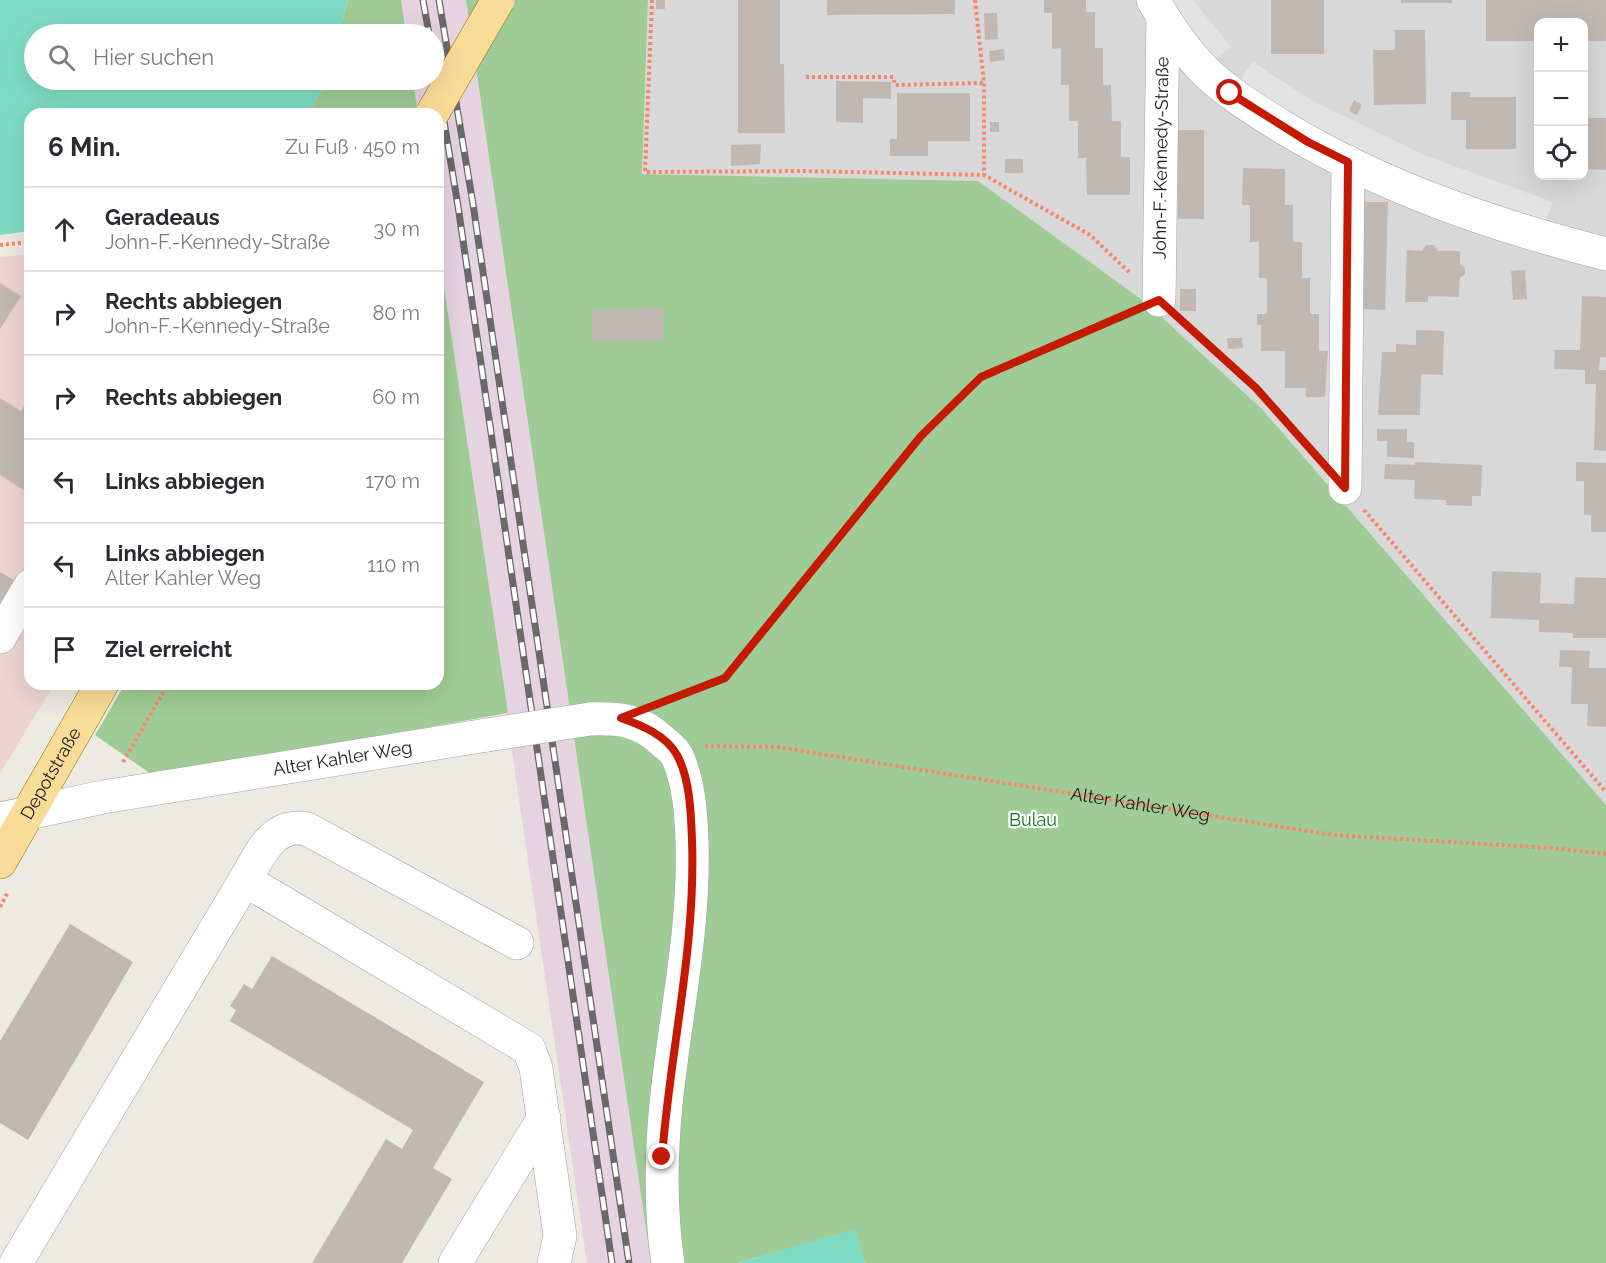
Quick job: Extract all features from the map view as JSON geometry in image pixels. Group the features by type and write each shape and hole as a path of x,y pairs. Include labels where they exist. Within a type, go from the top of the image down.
{"main road":[{"path":"435,108 498,0"},
{"name":"Depotstraße","path":"0,862 13,817 98,690"}],"street":[{"name":"John-F.-Kennedy-Straße","path":"1158,8 1203,69 1230,93 1308,142 1404,188 1482,219 1606,254"},
{"name":"John-F.-Kennedy-Straße","path":"1158,8 1159,300"},
{"path":"1345,488 1348,162"},
{"path":"0,637 24,596"},
{"path":"606,719 648,728 676,754 685,780 691,815 693,879 689,943 666,1103 662,1157 668,1263"},
{"name":"Alter Kahler Weg","path":"13,817 103,797 488,735 606,719"},
{"path":"13,1252 272,837 284,829 297,827 307,829 517,943"},
{"path":"245,880 529,1049 536,1068 560,1236 554,1263"},
{"path":"455,1263 544,1118"}],"path":[{"path":"652,0 645,172 805,171 984,176 1090,236 1256,388 1606,792"},
{"path":"975,0 984,83 984,176"},
{"path":"806,77 893,77 895,85 984,83"},
{"path":"0,245 24,243"},
{"path":"606,719 725,678 921,436 981,377 1159,300"},
{"path":"103,797 165,690"},
{"name":"Alter Kahler Weg","path":"676,754 706,746 777,747 1333,835 1552,848 1606,854"}],"shaded area":[{"path":"401,0 466,0 651,1263 587,1263 444,288 444,108 417,108 414,90 444,90 444,24 405,24"},
{"path":"648,0 1606,0 1606,805 1261,408 978,181 642,174"},
{"path":"1153,0 1193,0 1231,47 1203,69"},
{"path":"1253,62 1311,100 1424,155 1553,202 1540,237 1230,93"},
{"path":"24,255 24,690 50,690 0,774 0,257"}],"green space":[{"path":"0,0 348,0 342,24 24,24 24,90 321,90 311,108 24,108 24,232 0,235"},
{"path":"348,0 401,0 405,24 342,24"},
{"name":"Bulau","path":"466,0 648,0 642,174 978,181 1145,302 1261,408 1606,805 1606,1263 865,1263 854,1230 738,1263 651,1263"},
{"path":"321,90 414,90 417,108 311,108"},
{"path":"444,287 508,713 154,776 95,735 121,690 444,690"},
{"path":"855,1229 865,1263 738,1263"}],"building":[{"path":"656,0 665,0 665,9 656,9"},
{"path":"738,0 780,0 780,64 784,64 785,133 738,133"},
{"path":"827,0 955,0 955,14 827,15"},
{"path":"1044,0 1086,0 1086,12 1095,12 1095,48 1103,48 1103,85 1111,85 1112,121 1121,121 1121,157 1130,157 1130,195 1087,195 1086,158 1078,158 1078,121 1069,121 1069,85 1061,85 1061,48 1052,49 1052,13 1044,13"},
{"path":"1271,0 1324,0 1324,54 1271,54"},
{"path":"1401,0 1452,0 1452,3 1401,3"},
{"path":"1486,0 1606,0 1606,41 1588,41 1588,18 1534,18 1534,41 1486,41"},
{"path":"984,13 997,13 998,39 985,40"},
{"path":"1395,30 1425,30 1426,104 1374,105 1373,50 1395,50"},
{"path":"1004,49 1005,60 990,62 989,51"},
{"path":"836,81 891,82 891,99 863,98 863,123 836,122"},
{"path":"1451,92 1470,92 1470,97 1516,97 1516,149 1466,149 1466,120 1451,120"},
{"path":"897,93 970,93 970,141 928,141 928,156 890,156 890,139 897,139"},
{"path":"1354,100 1362,105 1357,115 1349,111"},
{"path":"1588,118 1606,118 1606,170 1588,169"},
{"path":"990,122 999,122 999,132 990,132"},
{"path":"1178,130 1204,130 1204,219 1178,219"},
{"path":"761,144 760,164 731,166 731,145"},
{"path":"1005,159 1023,159 1023,173 1005,173"},
{"path":"1243,168 1285,169 1285,205 1293,205 1293,242 1302,242 1302,278 1310,278 1310,314 1319,314 1319,351 1328,351 1325,397 1306,397 1306,388 1285,388 1285,351 1261,351 1261,325 1257,325 1257,314 1267,314 1267,278 1259,278 1259,242 1250,242 1250,205 1242,205"},
{"path":"1363,202 1388,202 1385,310 1360,309"},
{"path":"1426,245 1434,245 1438,251 1460,251 1460,264 1465,268 1465,274 1460,278 1459,297 1428,296 1428,302 1405,302 1407,250 1422,251"},
{"path":"1525,270 1527,299 1513,300 1511,271"},
{"path":"0,283 21,296 0,329"},
{"path":"1180,289 1196,289 1196,311 1180,311"},
{"path":"1582,296 1606,297 1606,357 1600,357 1599,370 1606,370 1606,451 1594,450 1596,384 1585,384 1585,370 1554,369 1555,350 1580,350"},
{"path":"663,308 663,341 592,342 592,310"},
{"path":"1416,330 1444,331 1443,375 1421,374 1420,415 1378,415 1382,352 1396,352 1396,344 1416,345"},
{"path":"1227,338 1242,338 1243,348 1228,349"},
{"path":"0,398 21,411 24,406 24,490 0,475"},
{"path":"1377,429 1407,429 1407,442 1414,442 1414,458 1387,457 1387,441 1377,441"},
{"path":"1415,462 1482,465 1481,496 1472,496 1472,506 1446,505 1446,500 1414,499 1415,480 1384,479 1385,464 1415,465"},
{"path":"1576,462 1606,463 1606,532 1591,532 1591,515 1584,515 1584,481 1576,481"},
{"path":"1492,571 1541,573 1540,603 1574,604 1575,577 1606,578 1606,638 1573,638 1573,633 1539,632 1539,620 1491,618"},
{"path":"0,572 14,580 0,603"},
{"path":"1560,650 1590,651 1589,668 1606,668 1606,727 1587,726 1588,704 1571,704 1572,667 1559,667"},
{"path":"70,924 133,962 28,1140 0,1123 0,1041"},
{"path":"272,956 484,1082 433,1168 452,1179 402,1263 312,1263 386,1139 402,1149 413,1130 230,1021 236,1010 230,1006 244,984 252,989"}],"railway":[{"path":"423,0 427,24"},
{"path":"439,0 443,24"},
{"path":"444,30 473,204 629,1263"},
{"path":"439,90 442,108"},
{"path":"444,121 612,1263"}],"route":[{"path":"662,1157 666,1103 689,943 693,879 691,815 685,780 676,754 648,728 621,718 725,678 921,436 981,377 1159,300 1256,388 1345,488 1348,162 1308,142 1230,93"}]}
